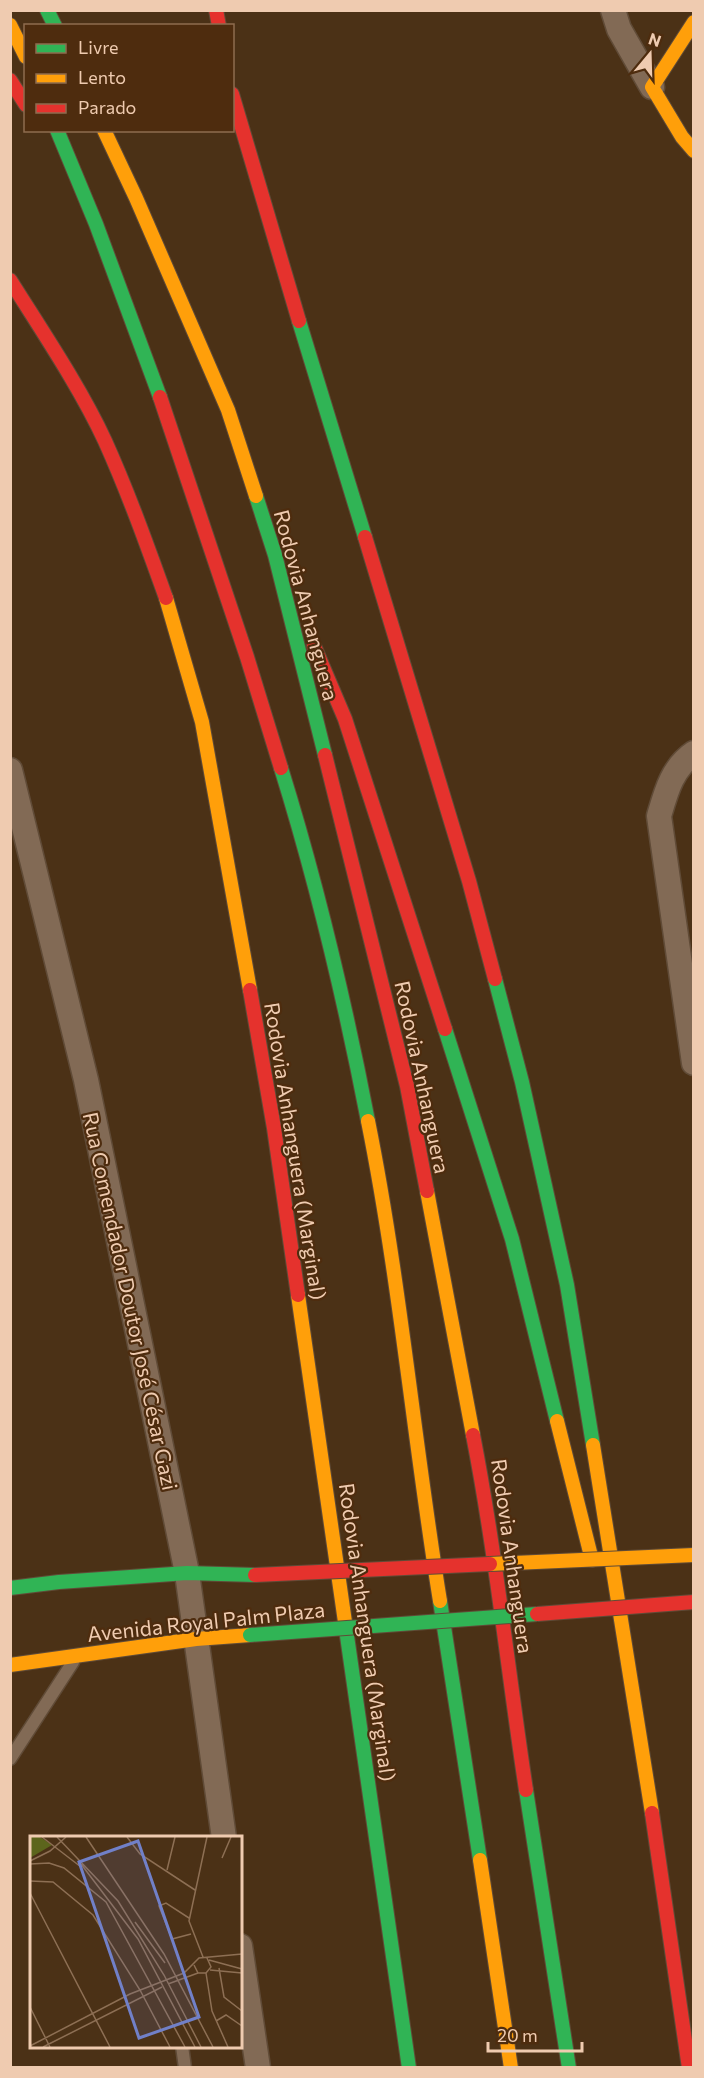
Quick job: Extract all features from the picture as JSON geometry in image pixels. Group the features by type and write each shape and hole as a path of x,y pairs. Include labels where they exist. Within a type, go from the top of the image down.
{"main road":[{"path":"48,10 54,24"},
{"path":"693,22 652,87 685,131 693,151"},
{"path":"10,25 24,53"},
{"path":"10,80 24,102"},
{"path":"234,101 468,880 522,1082 567,1285 648,1785 689,2067"},
{"path":"58,132 96,224 167,418 254,680 306,847 351,1032 383,1194 427,1520 511,2067"},
{"name":"Rodovia Anhanguera","path":"105,132 228,410 275,555 411,1109 486,1502 508,1675 569,2067"},
{"path":"46,140 96,224"},
{"name":"Rodovia Anhanguera (Marginal)","path":"10,280 60,360 104,439 139,521 174,622 202,722 274,1128 410,2067"},
{"path":"275,555 345,719 512,1239 596,1576"},
{"name":"Avenida Royal Palm Plaza","path":"10,1588 59,1582 187,1574 255,1575 693,1555"},
{"path":"602,1599 648,1785"},
{"name":"Avenida Royal Palm Plaza","path":"10,1665 196,1639 693,1602"}],"street":[{"path":"613,10 619,29 652,87"},
{"path":"693,753 668,783 659,816 693,1063"},
{"name":"Rua Comendador Doutor José César Gazi","path":"10,770 85,1074 187,1574 224,1836"},
{"path":"242,1959 258,2067"}],"lane":[{"path":"10,1760 77,1656"},
{"path":"182,2048 185,2067"}],"traffic: fast":[{"path":"47,10 54,24"},
{"path":"58,132 96,224 160,397"},
{"path":"299,321 365,537"},
{"path":"256,496 275,555 325,755"},
{"path":"281,768 307,855 329,943 368,1121"},
{"path":"495,979 522,1082 567,1285 593,1445"},
{"path":"445,1029 512,1239 557,1421"},
{"path":"10,1588 59,1582 187,1573 255,1575"},
{"path":"440,1601 480,1860"},
{"path":"250,1635 537,1614"},
{"path":"345,1622 409,2068"},
{"path":"526,1790 569,2068"}],"traffic: slow":[{"path":"694,22 652,87 682,137 694,151"},
{"path":"10,25 24,53"},
{"path":"105,132 228,410 256,496"},
{"path":"166,598 202,722 250,990"},
{"path":"368,1121 389,1241 440,1601"},
{"path":"427,1191 473,1435"},
{"path":"298,1295 345,1622"},
{"path":"557,1421 592,1560"},
{"path":"593,1445 652,1813"},
{"path":"490,1564 694,1555"},
{"path":"10,1665 196,1639 250,1635"},
{"path":"480,1860 511,2068"}],"traffic: jam":[{"path":"216,10 219,24"},
{"path":"10,80 24,102"},
{"path":"234,101 299,321"},
{"path":"10,280 60,359 95,421 129,499 166,598"},
{"path":"160,397 247,657 281,768"},
{"path":"365,537 469,881 495,979"},
{"path":"314,646 345,719 445,1029"},
{"path":"325,755 407,1086 427,1191"},
{"path":"250,990 274,1128 298,1295"},
{"path":"473,1435 495,1568 526,1790"},
{"path":"255,1575 490,1564"},
{"path":"537,1614 694,1602"},
{"path":"652,1813 689,2068"}]}
